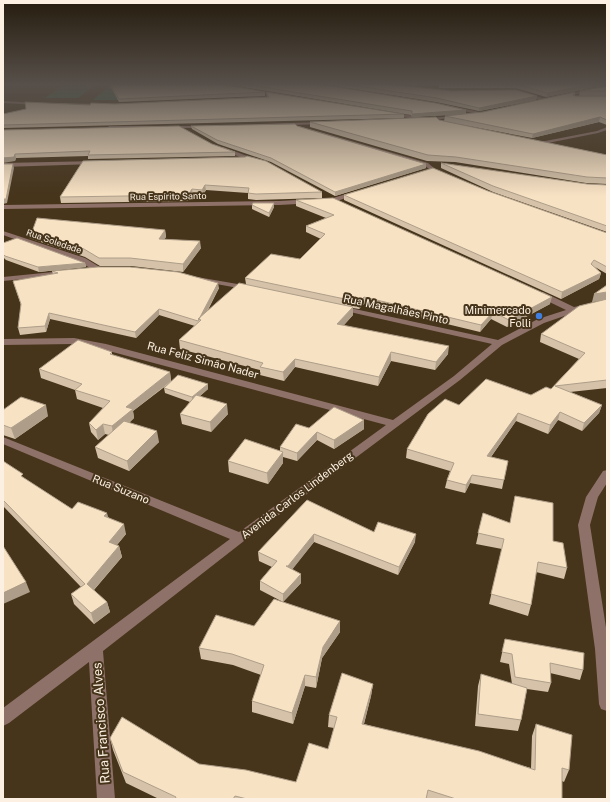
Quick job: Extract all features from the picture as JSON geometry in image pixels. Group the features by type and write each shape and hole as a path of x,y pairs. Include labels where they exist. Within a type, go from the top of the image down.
{"street":[{"path":"434,121 450,125"},
{"path":"251,125 329,123"},
{"path":"289,124 426,164 440,165"},
{"path":"166,127 182,128 212,126"},
{"path":"104,128 158,127"},
{"path":"182,128 194,134"},
{"path":"538,143 591,133 607,128"},
{"path":"531,142 553,146"},
{"path":"215,146 263,162"},
{"path":"235,160 251,159"},
{"path":"3,165 102,162"},
{"path":"426,164 433,170 447,176"},
{"path":"425,172 433,170"},
{"path":"334,200 364,191"},
{"path":"321,193 348,206"},
{"name":"Rua Espírito Santo","path":"3,207 279,203 334,200"},
{"name":"Rua Soledade","path":"3,233 82,260 102,269 85,271"},
{"path":"3,279 71,272"},
{"path":"190,277 255,290"},
{"path":"531,290 573,310"},
{"name":"Avenida Carlos Lindenberg","path":"3,718 240,538 457,378 499,343 541,321 573,310 607,302"},
{"name":"Rua Magalhães Pinto","path":"332,306 499,343"},
{"name":"Rua Feliz Simão Nader","path":"3,342 74,341 106,346 394,424"},
{"name":"Rua Suzano","path":"3,440 240,538"},
{"path":"607,474 592,497 584,525 602,649 607,704"},
{"name":"Rua Francisco Alves","path":"95,647 106,799"}],"building":[{"path":"3,121 133,121 3,125"},
{"path":"446,121 607,155 607,178 587,177 456,157 428,155 310,122"},
{"path":"472,121 583,121 533,134"},
{"path":"295,124 297,126 426,164 335,192 271,158 217,140 191,126"},
{"path":"179,126 212,144 235,152 88,155 90,151 15,154 14,157 3,158 3,130"},
{"path":"247,156 266,161 322,192 256,194 248,193 249,188 205,185 202,190 192,189 188,195 60,197 83,161"},
{"path":"441,163 587,184 607,185 607,226 493,186"},
{"path":"3,164 13,164 6,199 3,199"},
{"path":"433,168 488,191 607,233 607,267 594,260 591,264 601,273 562,292 344,195"},
{"path":"333,198 552,297 509,320 493,312 481,325 364,297 359,302 245,278 271,254 300,259 325,234 306,226 334,215 296,200"},
{"path":"253,203 274,203 269,213 252,205"},
{"path":"37,218 165,230 159,239 200,241 183,264 130,258 99,258 84,249 28,231 33,229"},
{"path":"17,238 85,263 38,267 5,256 3,254 3,243"},
{"path":"98,267 130,267 178,272 218,283 198,321 159,309 135,332 49,313 45,326 18,328 21,304 13,281 58,273 52,271"},
{"path":"239,283 353,307 337,324 449,346 436,362 391,352 379,377 295,359 283,372 260,367 263,363 179,340 201,320 198,319"},
{"path":"607,285 607,292 594,294"},
{"path":"607,299 607,380 555,386 602,405 584,423 560,412 550,425 518,413 487,456 508,461 504,480 472,475 466,485 447,480 454,463 407,449 428,414 445,399 459,405 486,379 531,395 546,387 551,389 585,353 541,334 579,306"},
{"path":"78,340 112,352 110,354 170,372 126,407 133,409 112,426 103,424 96,430 89,423 110,401 75,390 82,384 39,369"},
{"path":"178,375 208,384 192,397 164,388"},
{"path":"196,395 227,404 210,422 180,414"},
{"path":"21,397 46,405 11,428 3,425 3,410"},
{"path":"334,407 364,420 334,440 317,432 297,453 280,447 296,424 309,428"},
{"path":"124,421 157,431 127,461 95,447"},
{"path":"245,439 283,452 267,473 228,461"},
{"path":"3,461 23,474 21,476 72,509 78,502 107,513 104,516 124,524 109,542 119,546 87,584 107,602 91,613 71,594 85,584 3,500"},
{"path":"515,496 553,503 553,541 563,543 567,568 538,562 531,605 491,594 504,539 478,533 483,513 510,523"},
{"path":"307,500 374,532 378,522 416,534 399,567 314,534 288,566 286,566 301,574 283,594 260,581 277,561 258,552"},
{"path":"3,546 26,582 3,593"},
{"path":"274,599 340,621 323,647 316,677 305,675 292,713 252,701 264,665 232,654 199,648 216,615 254,626"},
{"path":"505,639 584,653 583,670 550,663 551,683 515,677 512,654 502,652"},
{"path":"342,673 373,684 362,724 479,751 535,770 536,724 572,735 569,770 562,768 562,799 456,799 428,790 426,799 247,799 235,796 233,799 175,799 176,797 123,772 110,738 122,717 199,764 246,770 296,782 309,743 328,749 337,717 329,715"},
{"path":"481,674 527,688 521,720 478,714"}],"place":[{"name":"Minimercado Folli","path":"539,316"}]}
